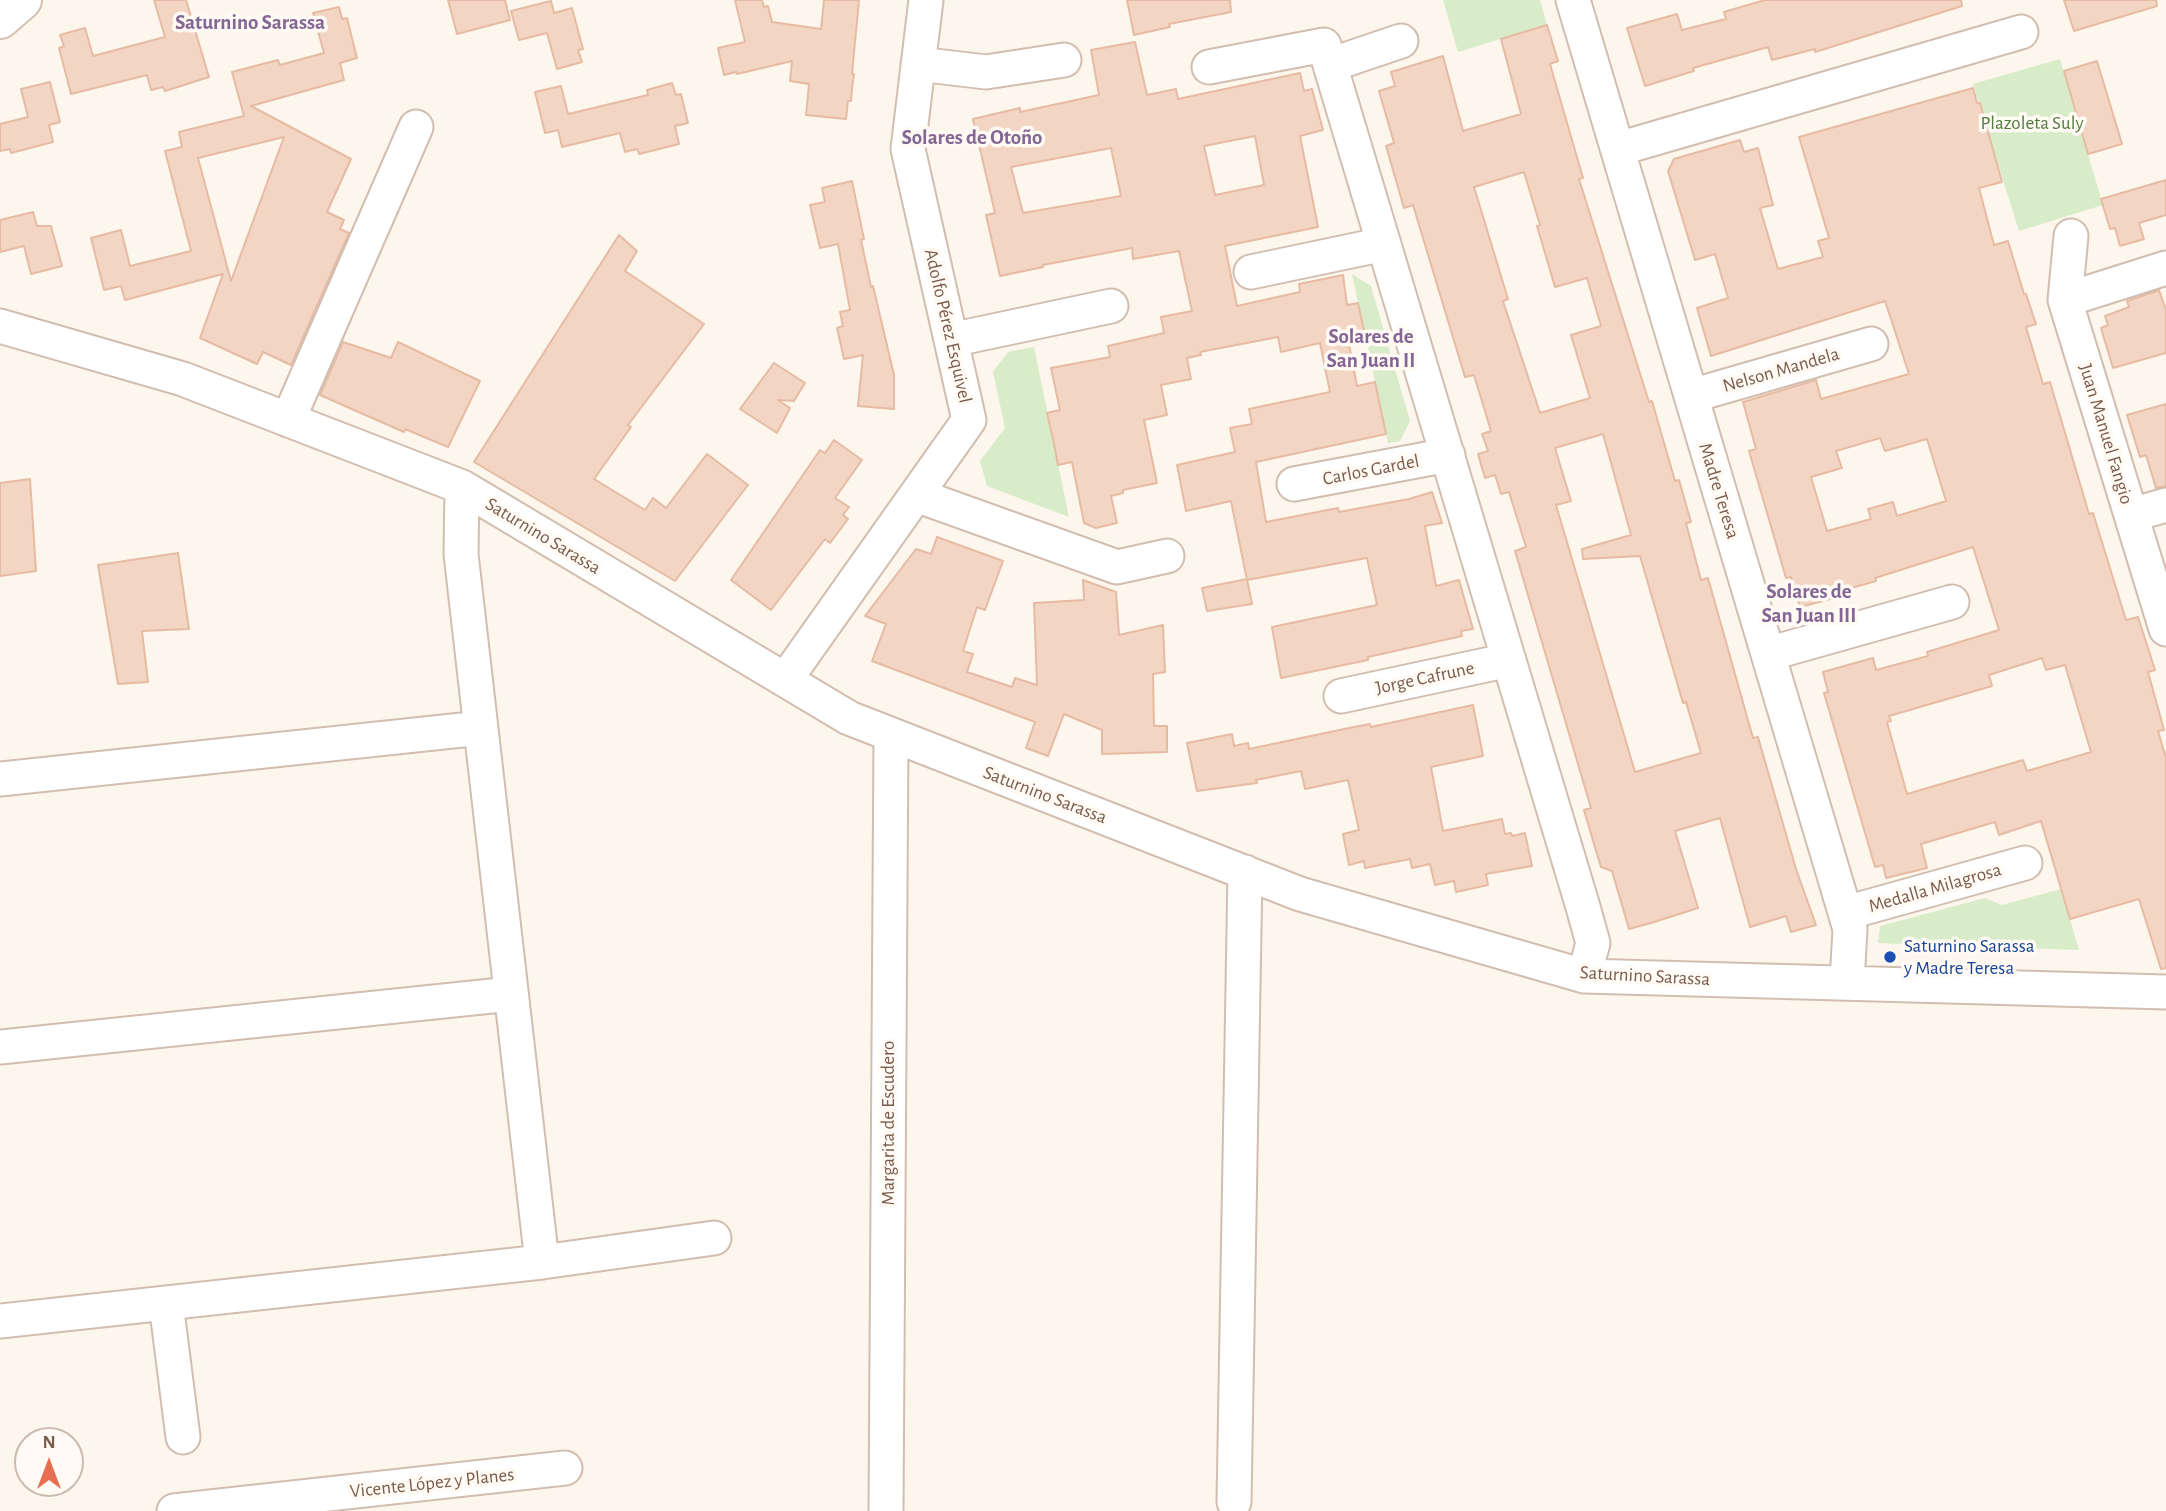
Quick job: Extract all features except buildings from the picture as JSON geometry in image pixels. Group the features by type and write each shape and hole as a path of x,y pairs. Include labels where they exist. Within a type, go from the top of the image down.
{"street":[{"path":"0,19 22,0"},
{"name":"Adolfo Pérez Esquivel","path":"785,680 969,420 908,149 926,0"},
{"name":"Madre Teresa","path":"1573,0 1846,913 1850,929 1847,984"},
{"path":"1618,149 2021,32"},
{"path":"1209,67 1327,55 1401,40"},
{"path":"1327,55 1593,943 1584,976"},
{"path":"918,64 986,72 1064,61"},
{"path":"288,420 416,127"},
{"name":"Juan Manuel Fangio","path":"2071,236 2065,300 2166,629"},
{"path":"1251,272 1384,244"},
{"path":"2065,300 2166,268"},
{"path":"951,341 1111,306"},
{"name":"Saturnino Sarassa","path":"0,326 183,379 462,487 849,718 1300,894 1584,976 2166,992"},
{"name":"Nelson Mandela","path":"1691,396 1871,345"},
{"name":"Carlos Gardel","path":"1294,484 1448,455"},
{"path":"462,487 461,554 542,1262"},
{"path":"916,495 1117,567 1167,556"},
{"path":"2131,515 2166,505"},
{"path":"1768,654 1952,602"},
{"name":"Jorge Cafrune","path":"1340,696 1509,660"},
{"path":"0,779 481,728"},
{"name":"Margarita de Escudero","path":"886,1511 891,735"},
{"name":"Medalla Milagrosa","path":"1846,913 2025,863"},
{"path":"1234,1502 1245,872"},
{"path":"0,1046 511,994"},
{"path":"0,1321 542,1262 714,1238"},
{"path":"166,1303 183,1437"},
{"name":"Vicente López y Planes","path":"174,1511 239,1508 565,1468"}],"green space":[{"path":"1443,0 1540,0 1547,25 1458,52"},
{"name":"Plazoleta Suly","path":"2060,59 2103,205 2019,231 1973,84"},
{"path":"1352,274 1371,286 1410,421 1400,441 1388,443"},
{"path":"1034,347 1069,517 987,486 980,461 1005,428 993,372 1008,352"},
{"path":"2061,889 2079,950 1878,943 1880,926 1985,898 2002,905"}],"place":[{"name":"Saturnino Sarassa y Madre Teresa","path":"1890,957"}],"district":[{"name":"Saturnino Sarassa","path":"250,23"},
{"name":"Solares de Otoño","path":"972,138"},
{"name":"Solares de San Juan II","path":"1371,349"},
{"name":"Solares de San Juan III","path":"1809,604"}]}
